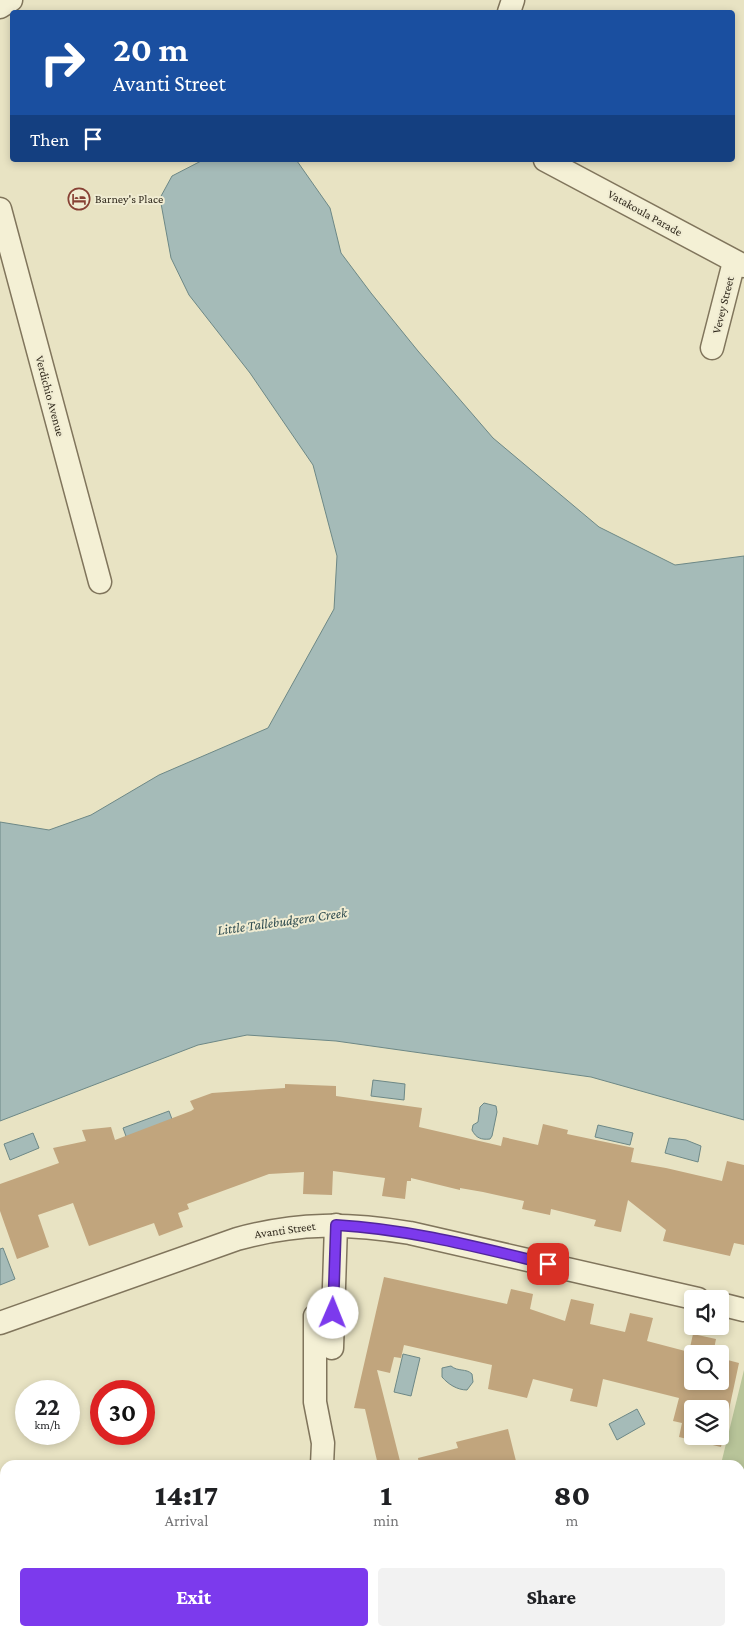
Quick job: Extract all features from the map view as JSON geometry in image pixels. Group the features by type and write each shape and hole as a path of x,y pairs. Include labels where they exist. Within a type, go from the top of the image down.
{"street":[{"path":"0,7 11,0"},
{"name":"Vatakoula Parade","path":"549,162 739,264"},
{"name":"Verdichio Avenue","path":"0,209 100,582"},
{"name":"Vevey Street","path":"712,348 739,264"},
{"path":"332,1348 336,1225"},
{"name":"Avanti Street","path":"0,1323 237,1239 269,1230 300,1226 375,1227 410,1233 684,1296"},
{"path":"729,1306 744,1310"},
{"path":"316,1316 315,1402 323,1443 322,1460"}],"green space":[{"path":"744,1370 744,1460 722,1460 726,1445 729,1445 729,1431"}],"water":[{"name":"Little Tallebudgera Creek","path":"199,162 298,162 330,208 341,253 418,351 493,438 599,527 675,565 744,556 744,1120 591,1077 336,1041 247,1035 198,1045 0,1121 0,822 49,830 91,815 159,775 268,728 334,609 337,556 313,465 250,373 189,295 171,258 160,198 172,176"},
{"path":"373,1080 405,1084 404,1100 371,1096"},
{"path":"484,1103 496,1106 497,1112 490,1139 479,1138 472,1130 473,1125 478,1122 480,1107"},
{"path":"169,1111 173,1122 127,1139 123,1128"},
{"path":"598,1125 633,1133 630,1145 595,1137"},
{"path":"33,1133 39,1148 10,1160 4,1144"},
{"path":"669,1138 686,1140 701,1146 698,1162 665,1153"},
{"path":"3,1248 15,1279 0,1285 0,1249"},
{"path":"403,1354 420,1358 411,1396 394,1392"},
{"path":"451,1366 472,1374 473,1382 467,1390 453,1386 442,1377 442,1368"},
{"path":"637,1409 645,1424 617,1440 609,1424"}],"building":[{"path":"285,1084 336,1086 336,1096 422,1108 419,1127 501,1146 503,1137 538,1145 543,1124 568,1130 567,1134 634,1148 631,1162 722,1181 727,1161 744,1165 744,1245 734,1243 730,1256 663,1241 666,1230 628,1200 621,1232 594,1226 596,1220 551,1209 550,1215 522,1209 524,1201 460,1188 460,1190 411,1178 411,1181 407,1181 405,1199 382,1196 385,1178 333,1171 332,1195 303,1194 304,1172 269,1174 187,1204 189,1209 178,1213 183,1227 159,1236 154,1223 89,1246 73,1203 38,1215 49,1247 17,1259 0,1211 0,1184 59,1163 53,1148 86,1141 82,1130 111,1127 115,1140 191,1111 194,1109 190,1101 212,1093 285,1088"},
{"path":"384,1277 507,1304 511,1289 533,1294 530,1309 565,1321 571,1299 594,1304 590,1324 625,1332 630,1313 653,1318 647,1341 684,1351 684,1390 729,1390 729,1360 739,1363 729,1410 729,1400 684,1400 684,1438 679,1437 682,1423 673,1421 679,1398 603,1379 597,1407 570,1401 573,1389 533,1379 527,1398 488,1389 492,1365 404,1345 401,1358 394,1357 390,1373 377,1370 400,1460 377,1460 365,1409 354,1408"},
{"path":"693,1335 716,1339 715,1345 691,1345"},
{"path":"508,1429 516,1460 418,1460 418,1458 458,1448 456,1442"}],"place":[{"name":"Barney's Place","path":"79,199"}],"route":[{"path":"333,1313 336,1225 375,1227 410,1233 548,1264"}]}
